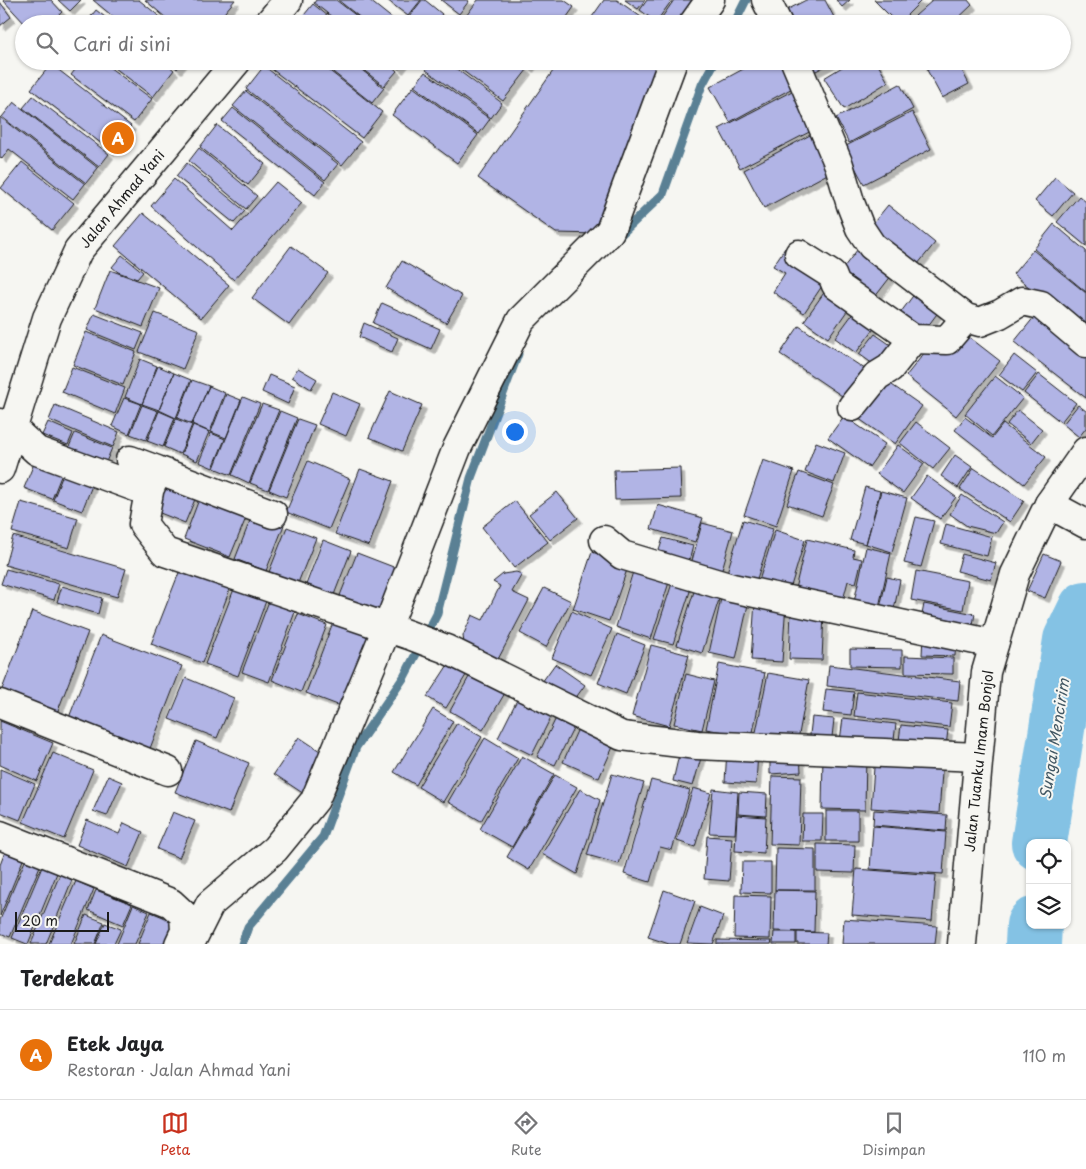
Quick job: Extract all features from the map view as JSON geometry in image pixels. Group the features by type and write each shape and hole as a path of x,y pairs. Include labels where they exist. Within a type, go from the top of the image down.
{"street":[{"path":"276,15 288,0"},
{"path":"699,15 710,0"},
{"path":"766,0 774,15"},
{"name":"Jalan Ahmad Yani","path":"0,468 6,425 47,318 78,251 229,70"},
{"path":"190,944 210,904 275,849 315,800 398,631 457,448 520,320 610,231 670,70"},
{"path":"799,70 839,165 860,228 872,246 966,318 980,322 1000,314 1022,301 1041,305 1086,343"},
{"path":"799,254 832,276 836,285 913,339 948,340 966,318"},
{"path":"852,407 876,376 890,368 913,339"},
{"path":"6,425 37,451 273,514"},
{"name":"Jalan Tuanku Imam Bonjol","path":"962,944 986,672 1015,574 1049,504 1086,451"},
{"path":"130,460 153,481"},
{"path":"153,481 143,524 165,552 446,649 622,736 697,745 978,757"},
{"path":"1049,504 1081,521"},
{"path":"604,540 622,555 732,588 994,644"},
{"path":"0,704 168,771"},
{"path":"0,835 171,903 184,915 185,931 180,944"}],"building":[{"path":"3,0 51,0 62,12 59,15 17,15"},
{"path":"58,0 81,0 70,11"},
{"path":"93,0 139,0 158,15 111,15"},
{"path":"145,0 235,0 222,15 162,15"},
{"path":"316,0 336,0 355,15 329,15 314,3"},
{"path":"338,0 369,0 388,15 357,15"},
{"path":"387,0 421,0 409,15"},
{"path":"422,0 425,0 442,14 441,15 411,15"},
{"path":"441,0 467,0 469,1 459,14"},
{"path":"478,0 564,0 574,7 568,15 467,15"},
{"path":"604,0 617,0 638,15 593,15"},
{"path":"625,0 645,0 638,9"},
{"path":"647,0 672,0 661,15 647,15 640,10"},
{"path":"674,0 697,0 686,15 664,15"},
{"path":"806,0 825,0 833,15 785,15 783,12"},
{"path":"836,0 850,0 842,7"},
{"path":"874,0 922,0 907,15 889,15"},
{"path":"933,0 968,0 972,5 961,15 916,15"},
{"path":"0,2 11,17 0,26"},
{"path":"313,4 327,15 304,15"},
{"path":"96,10 102,15 92,15"},
{"path":"46,70 59,70 131,126 111,151 31,89"},
{"path":"75,70 113,70 152,99 134,122 71,75"},
{"path":"118,70 174,70 153,97"},
{"path":"261,70 269,70 361,142 342,165 246,89"},
{"path":"273,70 328,70 382,112 362,138"},
{"path":"330,70 362,70 384,88 372,103"},
{"path":"364,70 396,70 384,86"},
{"path":"426,70 458,70 502,103 491,118"},
{"path":"462,70 527,70 503,101"},
{"path":"554,70 660,70 599,234 556,233 478,178"},
{"path":"741,70 790,70 798,85 730,122 710,87"},
{"path":"837,70 881,70 888,82 844,109 824,78"},
{"path":"927,70 962,70 969,84 942,98"},
{"path":"425,72 490,119 479,134 414,86"},
{"path":"900,84 913,109 849,143 836,118"},
{"path":"413,87 478,135 457,163 392,115"},
{"path":"796,89 817,128 740,168 719,129"},
{"path":"246,91 338,164 325,180 233,106"},
{"path":"33,96 109,154 99,167 23,108"},
{"path":"14,102 98,168 86,183 2,117"},
{"path":"233,108 325,182 315,195 222,121"},
{"path":"912,112 931,149 864,184 844,147"},
{"path":"0,117 85,184 73,199 9,149 2,159 0,157"},
{"path":"217,125 265,164 248,185 200,147"},
{"path":"814,133 835,170 764,208 744,170"},
{"path":"199,148 257,196 246,209 189,161"},
{"path":"22,162 74,203 52,230 1,188"},
{"path":"187,163 245,211 234,223 176,176"},
{"path":"1055,177 1073,192 1053,216 1035,201"},
{"path":"174,179 233,231 276,182 302,203 234,280 151,206"},
{"path":"1079,196 1086,202 1086,246 1057,222"},
{"path":"888,205 935,243 913,270 866,232"},
{"path":"143,213 229,285 201,318 115,246"},
{"path":"1054,224 1086,251 1086,292 1034,249"},
{"path":"861,245 895,271 871,302 837,276"},
{"path":"291,246 328,273 289,325 252,298"},
{"path":"785,248 828,277 804,313 773,292 785,273 773,266"},
{"path":"1033,250 1086,293 1086,334 1013,274"},
{"path":"122,255 143,272 137,279 118,272 112,267"},
{"path":"402,261 462,296 446,323 386,288"},
{"path":"110,270 159,288 143,327 95,308"},
{"path":"828,287 852,304 828,338 804,321"},
{"path":"918,289 942,307 922,334 898,316"},
{"path":"382,303 440,329 431,349 373,323"},
{"path":"1039,311 1086,347 1086,398 1014,342"},
{"path":"854,312 876,326 856,353 835,338"},
{"path":"155,313 199,330 183,369 139,352"},
{"path":"94,314 143,333 136,350 87,330"},
{"path":"364,323 398,338 392,352 359,337"},
{"path":"799,326 868,371 848,400 780,354"},
{"path":"960,330 1000,361 956,416 906,376 933,342"},
{"path":"86,332 136,352 123,385 73,365"},
{"path":"875,334 895,348 880,369 859,354"},
{"path":"1014,355 1037,373 1022,392 999,375"},
{"path":"140,359 157,366 142,404 125,397"},
{"path":"158,366 174,373 159,410 142,404"},
{"path":"72,367 125,388 115,414 62,392"},
{"path":"298,368 317,379 311,389 292,377"},
{"path":"174,373 191,380 176,418 159,410"},
{"path":"1039,374 1076,403 1061,422 1024,393"},
{"path":"269,375 295,386 288,404 262,392"},
{"path":"995,376 1023,398 992,436 965,414"},
{"path":"882,378 922,406 895,444 855,416"},
{"path":"192,380 209,386 192,424 177,418"},
{"path":"209,386 225,393 210,432 192,424"},
{"path":"390,391 422,405 402,451 369,437"},
{"path":"332,392 360,404 346,436 318,424"},
{"path":"226,394 241,400 226,438 211,432"},
{"path":"243,397 260,404 231,475 214,468"},
{"path":"124,398 141,404 129,434 112,426"},
{"path":"262,404 279,410 249,483 232,475"},
{"path":"55,405 119,432 113,447 49,420"},
{"path":"142,405 158,411 146,440 130,434"},
{"path":"1078,405 1086,411 1086,428 1079,437 1063,424"},
{"path":"1018,410 1042,429 1031,443 1007,424"},
{"path":"159,411 175,418 163,447 147,441"},
{"path":"280,411 297,418 268,490 250,483"},
{"path":"844,416 885,444 869,467 828,438"},
{"path":"965,417 992,438 1003,424 1046,457 1024,484 955,430"},
{"path":"176,419 192,425 180,454 164,447"},
{"path":"298,419 315,425 286,497 269,490"},
{"path":"48,422 73,433 68,445 42,435"},
{"path":"916,422 950,448 933,469 900,443"},
{"path":"193,425 209,432 197,461 181,454"},
{"path":"75,433 112,448 106,462 69,447"},
{"path":"211,433 225,439 213,468 199,462"},
{"path":"816,442 845,453 834,483 805,472"},
{"path":"898,445 924,464 903,493 877,474"},
{"path":"955,455 972,467 958,488 941,476"},
{"path":"37,456 65,466 52,499 24,488"},
{"path":"763,460 794,471 776,526 744,515"},
{"path":"308,461 350,479 329,529 286,512"},
{"path":"66,467 95,478 82,511 53,500"},
{"path":"680,468 681,498 615,500 614,470"},
{"path":"974,468 1024,501 1010,522 960,489"},
{"path":"360,469 393,481 369,546 335,534"},
{"path":"799,472 834,485 822,516 787,504"},
{"path":"927,476 956,497 940,519 911,498"},
{"path":"166,485 196,497 185,523 155,511"},
{"path":"865,487 880,491 866,544 850,540"},
{"path":"881,491 907,498 892,552 866,544"},
{"path":"557,492 578,518 550,540 529,514"},
{"path":"201,494 248,513 230,557 184,539"},
{"path":"962,495 1003,522 996,533 967,526 950,514"},
{"path":"515,501 548,542 514,568 482,527"},
{"path":"21,502 78,518 69,548 12,532"},
{"path":"658,505 703,518 695,542 651,529"},
{"path":"253,513 284,525 266,571 235,559"},
{"path":"916,517 934,521 921,567 904,563"},
{"path":"743,520 773,529 753,591 724,582"},
{"path":"702,523 733,531 719,580 689,572"},
{"path":"946,524 992,537 987,556 941,544"},
{"path":"287,527 316,538 298,583 269,572"},
{"path":"775,530 805,540 788,596 757,587"},
{"path":"13,536 126,569 117,597 5,565"},
{"path":"663,538 693,546 686,572 655,563"},
{"path":"807,539 854,550 853,557 862,559 856,583 848,581 841,608 793,597"},
{"path":"323,540 351,551 332,600 304,590"},
{"path":"866,547 891,553 877,616 852,611"},
{"path":"592,552 629,564 609,621 573,609"},
{"path":"357,553 396,568 378,613 339,598"},
{"path":"962,554 996,563 991,580 957,571"},
{"path":"1044,554 1061,561 1045,598 1027,591"},
{"path":"635,565 671,576 651,639 616,627"},
{"path":"6,569 59,584 54,600 1,584"},
{"path":"180,570 230,589 202,663 151,644"},
{"path":"916,571 968,581 963,610 911,600"},
{"path":"516,572 522,574 512,592 529,600 494,667 465,650 463,636 472,615 483,620 500,586 493,582 503,574"},
{"path":"674,577 693,582 673,644 654,639"},
{"path":"887,577 900,580 892,619 878,616"},
{"path":"697,582 722,590 702,653 677,645"},
{"path":"62,586 102,598 98,614 57,602"},
{"path":"544,588 571,601 546,647 520,633"},
{"path":"234,589 266,601 238,676 205,664"},
{"path":"722,594 749,600 736,659 709,653"},
{"path":"755,600 786,602 782,662 751,660"},
{"path":"269,601 295,612 269,682 242,672"},
{"path":"924,604 975,614 971,634 920,625"},
{"path":"32,611 88,632 57,713 1,692"},
{"path":"572,611 612,629 591,675 552,658"},
{"path":"791,611 824,612 822,660 789,659"},
{"path":"298,614 327,625 301,692 272,680"},
{"path":"335,617 372,631 343,707 306,693"},
{"path":"617,634 645,645 626,694 598,683"},
{"path":"101,635 182,666 149,751 68,720"},
{"path":"923,636 956,638 955,656 922,655"},
{"path":"651,645 689,655 669,726 632,716"},
{"path":"850,649 902,650 902,667 850,666"},
{"path":"905,656 953,658 953,674 905,673"},
{"path":"453,657 471,667 446,708 427,697"},
{"path":"555,664 585,685 572,703 542,682"},
{"path":"719,664 765,673 752,737 706,729"},
{"path":"829,665 960,681 958,701 827,686"},
{"path":"474,668 508,688 483,730 450,711"},
{"path":"768,673 809,680 797,745 755,737"},
{"path":"686,674 714,681 702,730 674,724"},
{"path":"186,678 234,698 217,738 169,719"},
{"path":"826,689 854,692 851,715 823,712"},
{"path":"857,692 952,703 949,727 854,716"},
{"path":"519,696 553,713 532,755 498,738"},
{"path":"433,709 453,721 416,785 394,772"},
{"path":"558,714 576,723 555,765 537,757"},
{"path":"812,717 834,719 831,746 809,743"},
{"path":"843,718 896,724 893,747 840,741"},
{"path":"0,721 53,743 37,781 0,765"},
{"path":"581,722 617,738 599,778 563,762"},
{"path":"457,723 482,737 443,802 418,787"},
{"path":"901,725 948,730 945,754 898,748"},
{"path":"299,737 329,757 304,794 274,774"},
{"path":"485,738 518,758 481,821 448,802"},
{"path":"196,741 249,763 229,813 175,792"},
{"path":"681,746 703,751 693,786 673,781"},
{"path":"727,750 758,752 756,784 725,782"},
{"path":"770,752 800,752 801,772 770,774"},
{"path":"53,753 93,770 64,839 23,822"},
{"path":"823,754 866,755 865,810 822,809"},
{"path":"875,754 943,759 939,813 871,808"},
{"path":"522,756 554,774 512,847 480,829"},
{"path":"0,769 35,784 20,820 0,812"},
{"path":"612,774 644,783 619,864 587,855"},
{"path":"555,775 577,787 529,870 507,857"},
{"path":"108,776 122,782 107,816 93,811"},
{"path":"772,776 801,777 799,845 770,844"},
{"path":"651,780 690,790 672,850 660,847 650,882 624,874"},
{"path":"693,788 711,793 695,847 677,841"},
{"path":"580,789 600,800 577,874 542,854"},
{"path":"713,789 738,792 735,834 709,833"},
{"path":"739,792 767,794 766,816 738,814"},
{"path":"874,810 947,815 946,831 873,825"},
{"path":"826,811 858,811 858,841 826,841"},
{"path":"173,812 195,821 179,858 157,849"},
{"path":"803,814 823,814 822,841 802,841"},
{"path":"737,815 766,817 764,853 735,851"},
{"path":"87,820 119,834 124,823 143,832 128,867 77,845"},
{"path":"873,826 946,832 943,874 870,869"},
{"path":"707,836 732,838 729,881 704,879"},
{"path":"817,844 855,845 854,873 817,872"},
{"path":"776,848 815,849 815,890 775,890"},
{"path":"5,852 23,860 0,916 0,865"},
{"path":"25,861 40,866 10,937 0,933 0,920"},
{"path":"742,862 771,862 771,893 741,892"},
{"path":"42,867 57,873 27,944 12,938"},
{"path":"856,869 936,875 932,921 852,915"},
{"path":"60,874 72,880 46,944 31,944"},
{"path":"76,881 94,889 71,944 49,944"},
{"path":"96,890 132,904 123,925 88,910"},
{"path":"664,890 695,901 680,944 669,944 648,937"},
{"path":"775,890 815,891 814,932 774,931"},
{"path":"735,895 771,896 770,939 734,938"},
{"path":"133,905 149,912 135,944 117,944"},
{"path":"700,907 723,916 713,944 687,943"},
{"path":"151,912 173,921 164,944 138,944"},
{"path":"86,915 104,922 95,944 74,944"},
{"path":"844,919 937,926 935,944 842,944"},
{"path":"105,923 121,929 114,944 96,944"},
{"path":"774,932 796,932 796,944 773,944"},
{"path":"797,932 827,933 826,944 797,944"},
{"path":"717,940 772,941 771,944 717,944"}],"waterway":[{"path":"738,15 746,0"},
{"path":"616,239 663,194 702,85 710,70"},
{"path":"242,944 248,927 323,837 356,747 404,677 437,614 471,478 518,354"},
{"name":"Sungai Mencirim","path":"1040,839 1071,640 1086,609"},
{"name":"Sungai Mencirim","path":"1033,944 1034,929"}],"place":[{"name":"Etek Jaya","path":"118,138"}]}
